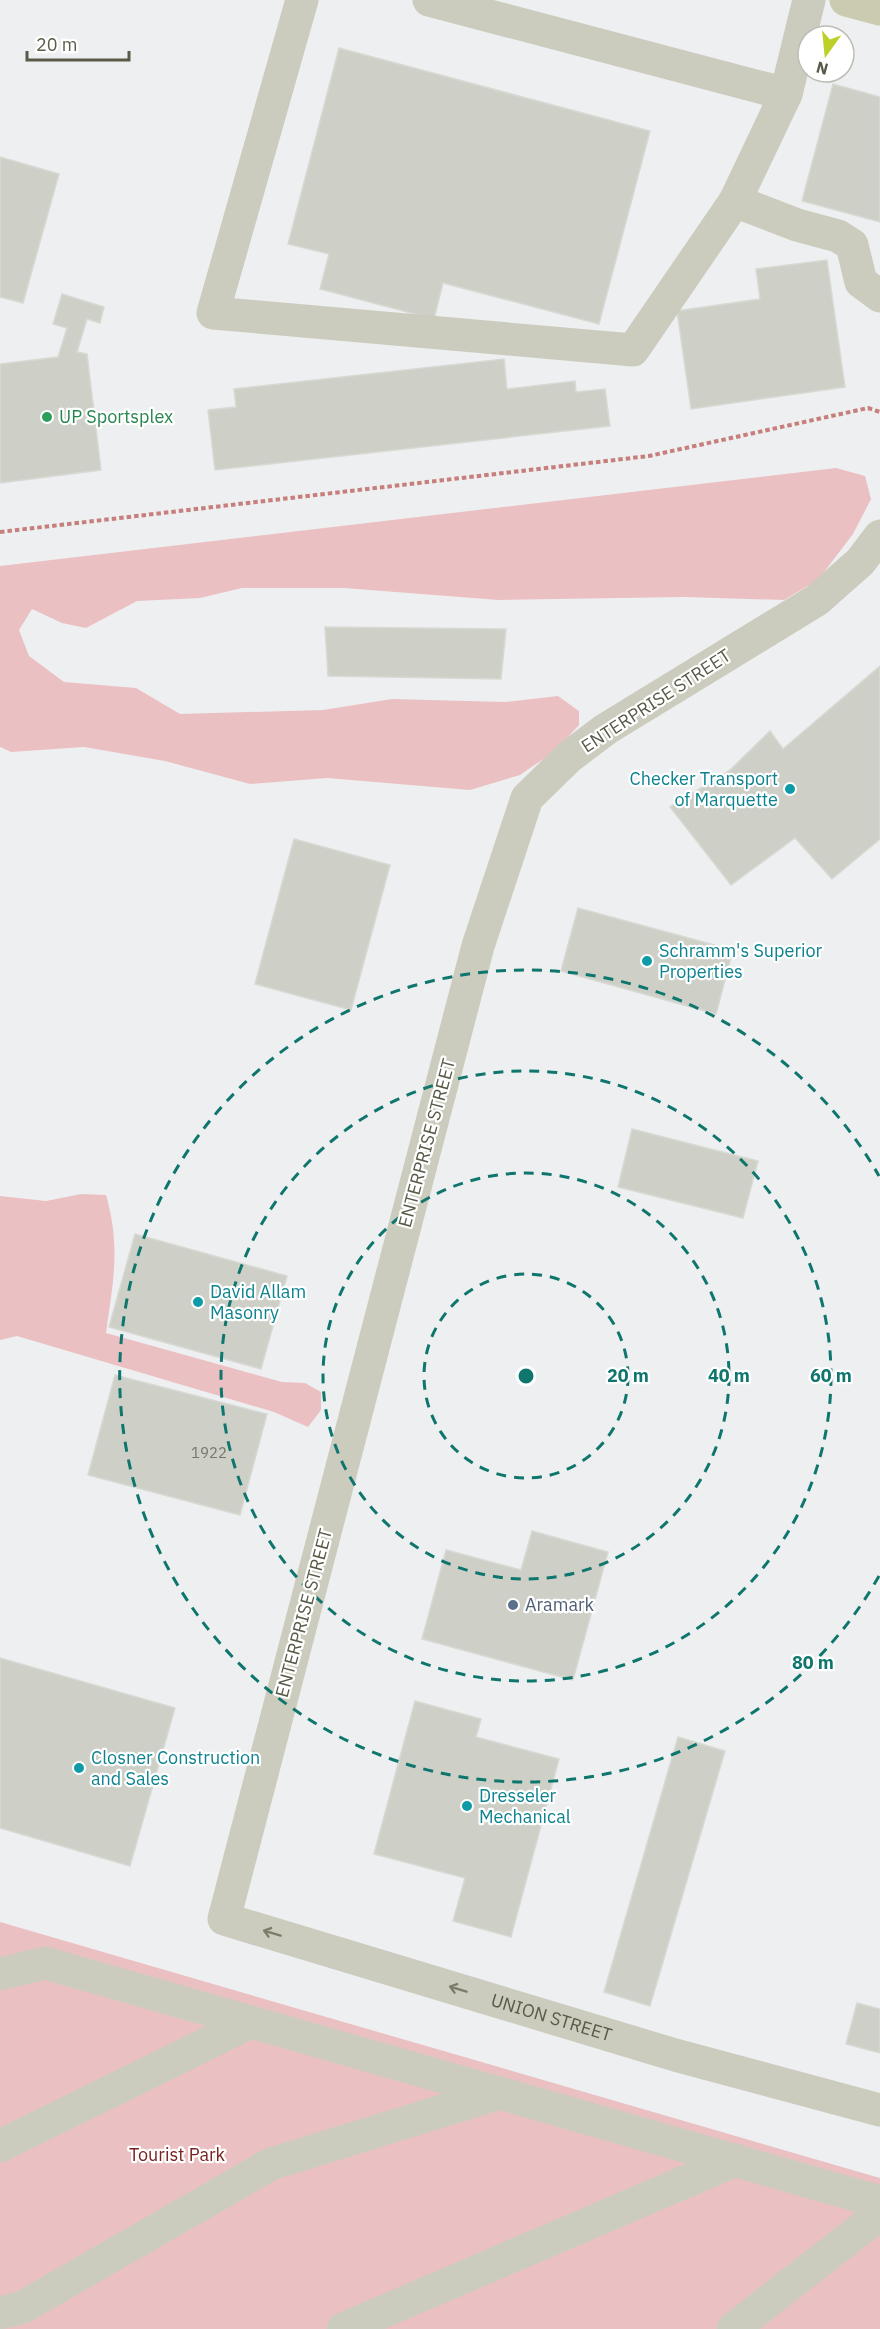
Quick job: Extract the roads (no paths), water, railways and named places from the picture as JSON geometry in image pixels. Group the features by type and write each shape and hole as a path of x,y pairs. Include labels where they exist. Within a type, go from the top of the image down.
{"main road":[{"path":"846,0 880,9"}],"street":[{"path":"302,0 213,313 633,350 735,201 786,94 809,0"},
{"path":"429,0 786,94"},
{"path":"735,201 797,225 838,236 852,245 861,282 880,296"},
{"name":"ENTERPRISE STREET","path":"224,1918 478,946 527,798 569,757 606,729 817,600 860,562 880,536"},
{"name":"UNION STREET","path":"224,1918 675,2055 880,2110"},
{"path":"0,1974 45,1963 880,2202"},
{"path":"0,2146 251,2022"},
{"path":"0,2313 23,2307 271,2164 500,2093"},
{"path":"343,2329 736,2160"},
{"path":"733,2329 880,2214"}],"place":[{"name":"UP Sportsplex","path":"47,417"},
{"name":"Checker Transport of Marquette","path":"790,789"},
{"name":"Schramm's Superior Properties","path":"647,961"},
{"name":"David Allam Masonry","path":"198,1302"},
{"name":"Aramark","path":"513,1605"},
{"name":"Closner Construction and Sales","path":"79,1768"},
{"name":"Dresseler Mechanical","path":"467,1806"}],"park label":[{"name":"Tourist Park","path":"177,2155"}]}
